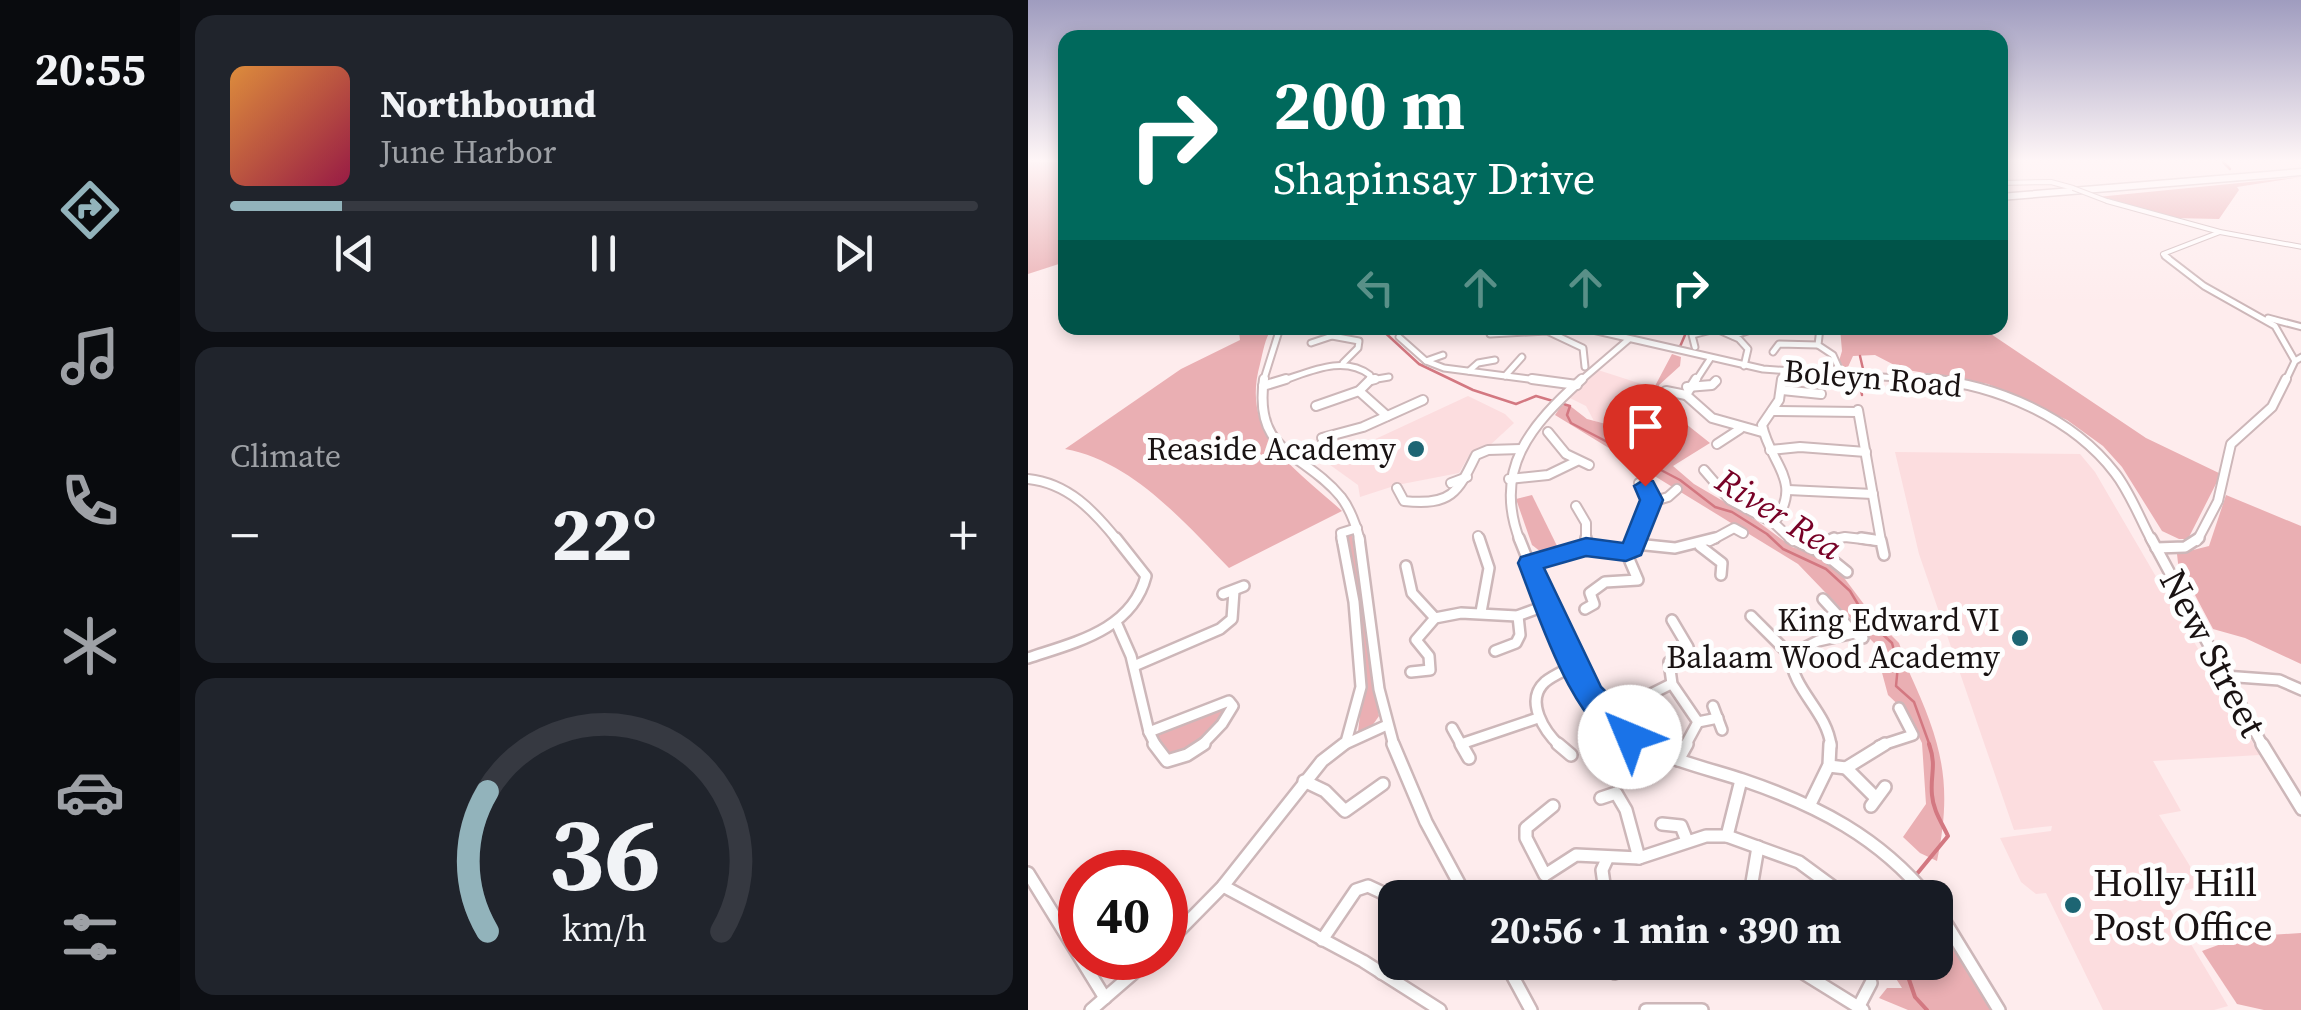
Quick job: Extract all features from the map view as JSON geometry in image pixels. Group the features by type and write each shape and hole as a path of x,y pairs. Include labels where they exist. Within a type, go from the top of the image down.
{"street":[{"path":"2137,209 2220,232 2302,247"},
{"path":"2220,232 2163,254 2204,286 2264,317 2302,327"},
{"path":"2156,548 2188,546 2200,540 2225,481 2230,444 2272,407 2298,359 2281,333 2264,317"},
{"path":"1278,335 1264,386 1264,420 1268,432 1332,487 1349,507 1356,528 1387,726 1399,769 1457,880"},
{"path":"1560,335 1581,346 1585,367"},
{"name":"Boleyn Road","path":"1617,335 1710,359 1783,372 1903,375 1984,388 2043,413 2091,447 2115,473 2156,548"},
{"path":"1692,335 1694,347"},
{"path":"1736,335 1733,336 1748,349 1744,366"},
{"path":"1818,345 1819,335"},
{"path":"1264,386 1343,362 1358,348 1359,341 1332,336 1311,343"},
{"path":"1399,337 1426,361 1451,370 1576,385"},
{"path":"1629,339 1576,385 1521,449 1509,479 1509,505 1573,666 1590,696 1614,724 1649,748 1810,804 1873,840 1912,880"},
{"path":"1773,352 1779,344 1818,345 1833,355 1842,375"},
{"path":"1426,361 1443,355"},
{"path":"1505,376 1522,357"},
{"path":"1686,391 1710,359"},
{"path":"1470,371 1478,363 1495,360"},
{"path":"1343,362 1362,368 1371,380"},
{"path":"1774,523 1788,508 1788,490 1762,425 1782,390 1783,372"},
{"path":"1316,406 1360,391 1371,380 1389,377"},
{"path":"1666,396 1666,391 1686,391 1716,381"},
{"path":"1782,390 1820,394"},
{"path":"1360,391 1387,416"},
{"path":"1686,391 1712,418 1740,429 1762,432"},
{"path":"1327,438 1418,401"},
{"path":"1772,411 1800,415 1858,411 1884,555"},
{"path":"1717,444 1740,429"},
{"path":"1548,432 1578,461 1590,465"},
{"path":"1770,450 1800,447 1866,452"},
{"path":"1397,488 1406,502 1420,505 1458,490 1473,458 1481,452 1521,449"},
{"path":"1509,479 1548,475 1578,461"},
{"path":"1704,470 1730,500 1774,523 1795,543 1812,548 1847,572"},
{"path":"1452,482 1467,477"},
{"path":"1028,479 1045,478 1070,491 1146,576 1139,599 1116,622 1028,658"},
{"path":"1639,483 1652,500"},
{"path":"1652,500 1668,497 1677,489"},
{"path":"1788,490 1873,494"},
{"path":"1530,563 1586,547 1626,552 1636,544 1652,500"},
{"path":"1576,506 1586,523 1586,547"},
{"path":"1336,521 1352,590 1361,687 1346,742"},
{"path":"1341,533 1356,528"},
{"path":"1636,544 1659,549 1700,546 1718,540 1734,528 1743,533"},
{"path":"1478,536 1489,568 1481,612"},
{"path":"1812,548 1833,536 1881,541"},
{"path":"1700,546 1722,563 1720,575"},
{"name":"New Street","path":"2156,548 2224,676 2302,809"},
{"path":"1584,609 1594,604 1590,593 1593,587 1606,581 1638,580 1626,552"},
{"path":"1406,566 1412,593 1435,618"},
{"path":"1134,666 1220,629 1232,619 1234,591"},
{"path":"1790,655 1818,642 1858,636 1823,600"},
{"path":"1411,672 1430,670 1428,656 1416,640 1435,618 1481,612 1518,616 1547,604"},
{"path":"1495,651 1516,644 1520,635 1518,616"},
{"path":"1757,618 1790,655 1789,666 1798,686 1824,726 1832,747 1829,766 1810,804"},
{"path":"1672,620 1688,646 1666,669 1671,684 1698,722"},
{"path":"1116,622 1134,666 1137,703 1148,732 1164,758 1179,760 1202,746 1233,706 1230,700 1221,701 1148,732"},
{"path":"1571,755 1538,718 1536,695 1542,684 1573,666"},
{"path":"2224,676 2278,680 2302,690"},
{"path":"1628,705 1671,684"},
{"path":"1713,706 1722,730"},
{"path":"1829,766 1846,768 1881,745 1913,736 1900,708"},
{"path":"1461,744 1538,718"},
{"path":"1698,722 1718,718"},
{"path":"1678,760 1698,722"},
{"path":"1188,921 1222,886 1322,761 1346,742 1387,726"},
{"path":"1452,728 1469,758"},
{"path":"1846,768 1874,802 1885,787"},
{"path":"1727,836 1741,780"},
{"path":"1304,782 1325,791 1345,811 1383,784"},
{"path":"1601,798 1616,793 1626,810 1639,858"},
{"path":"1554,806 1526,828 1526,838 1545,875 1576,854 1606,859 1639,858 1687,841 1727,836 1812,869 1826,880"},
{"path":"1662,824 1681,826 1687,841"},
{"path":"1752,880 1758,847"},
{"path":"1603,880 1606,859"},
{"path":"1028,873 1105,998"},
{"path":"1222,886 1378,971"},
{"path":"1322,940 1356,890 1368,886 1378,891"},
{"path":"1953,935 1999,1010"},
{"path":"1091,1010 1126,980"},
{"path":"1392,980 1440,1010"},
{"path":"1514,980 1530,1010"},
{"path":"1815,980 1861,1008 1871,983"},
{"path":"1646,1010 1702,1010"}],"shaded area":[{"path":"1028,209 1058,209 1058,264 1028,274"},
{"path":"2141,209 2226,209 2219,219 2174,218"},
{"path":"1239,335 1268,335 1256,389 1265,431 1290,465 1342,511 1229,568 1175,513 1134,480 1113,466 1065,449 1181,369 1240,340"},
{"path":"1841,335 1992,335 2146,438 2221,474 2188,539 2179,539 2162,531 2122,467 2103,446 2067,420 1988,384 1902,369 1875,355 1853,356 1848,367 1844,367 1839,361"},
{"path":"1672,354 1681,357 1680,366 1659,385 1661,404 1710,443 1673,466 1694,484 1792,547 1817,555 1839,571 1875,619 1899,643 1942,765 1944,809 1937,861 1920,853 1903,837 1926,804 1922,743 1907,713 1888,695 1874,643 1798,564 1555,415 1561,406 1569,405 1587,419 1606,424 1646,403"},
{"path":"1598,370 1654,388 1646,403 1606,424 1594,421 1586,406 1570,398"},
{"name":"Reaside Academy","path":"1468,396 1505,414 1514,423 1489,446 1471,452 1459,473 1360,497 1358,485 1326,462"},
{"path":"1895,452 2080,454 2095,472 2260,755 2153,761 2181,811 2159,815 2202,886 2162,896 2228,1006 2214,1010 2103,1010 2046,893 2036,894 2021,882 2000,838 2051,831 2052,826 2014,830 1919,554"},
{"path":"1532,495 1560,552 1545,555 1532,545 1516,499"},
{"path":"2226,495 2301,526 2301,664 2245,638 2213,629 2178,563 2177,554 2209,546"},
{"path":"1352,535 1379,716 1372,726 1358,732 1365,671 1345,537"},
{"path":"1227,703 1228,711 1200,744 1170,757 1156,738 1160,730"},
{"path":"2301,933 2301,1010 2264,1010 2237,1004 2202,951 2240,937"},
{"path":"1953,950 1991,1010 1908,1010 1879,998 1887,988 1902,988 1897,980 1953,980"}],"waterway":[{"name":"River Rea","path":"1388,335 1419,364 1473,390 1516,404 1536,396 1570,406 1567,415 1571,423 1680,480 1715,507 1732,512 1767,534 1783,549 1826,569 1850,591 1868,621 1892,643 1898,665 1896,686 1914,702 1930,746"},
{"path":"1679,349 1685,335"},
{"path":"1860,356 1863,369"},
{"path":"1860,386 1862,395"},
{"name":"River Rea","path":"1916,875 1948,836 1933,801 1929,744"},
{"name":"River Rea","path":"1909,980 1915,997 1927,1010"}],"place":[{"name":"Reaside Academy","path":"1416,449"},
{"name":"King Edward VI Balaam Wood Academy","path":"2020,638"},
{"name":"Holly Hill Post Office","path":"2073,905"}],"route":[{"path":"1630,737 1590,696 1573,666 1530,563 1586,547 1626,552 1633,549 1652,500 1645,486"}]}
